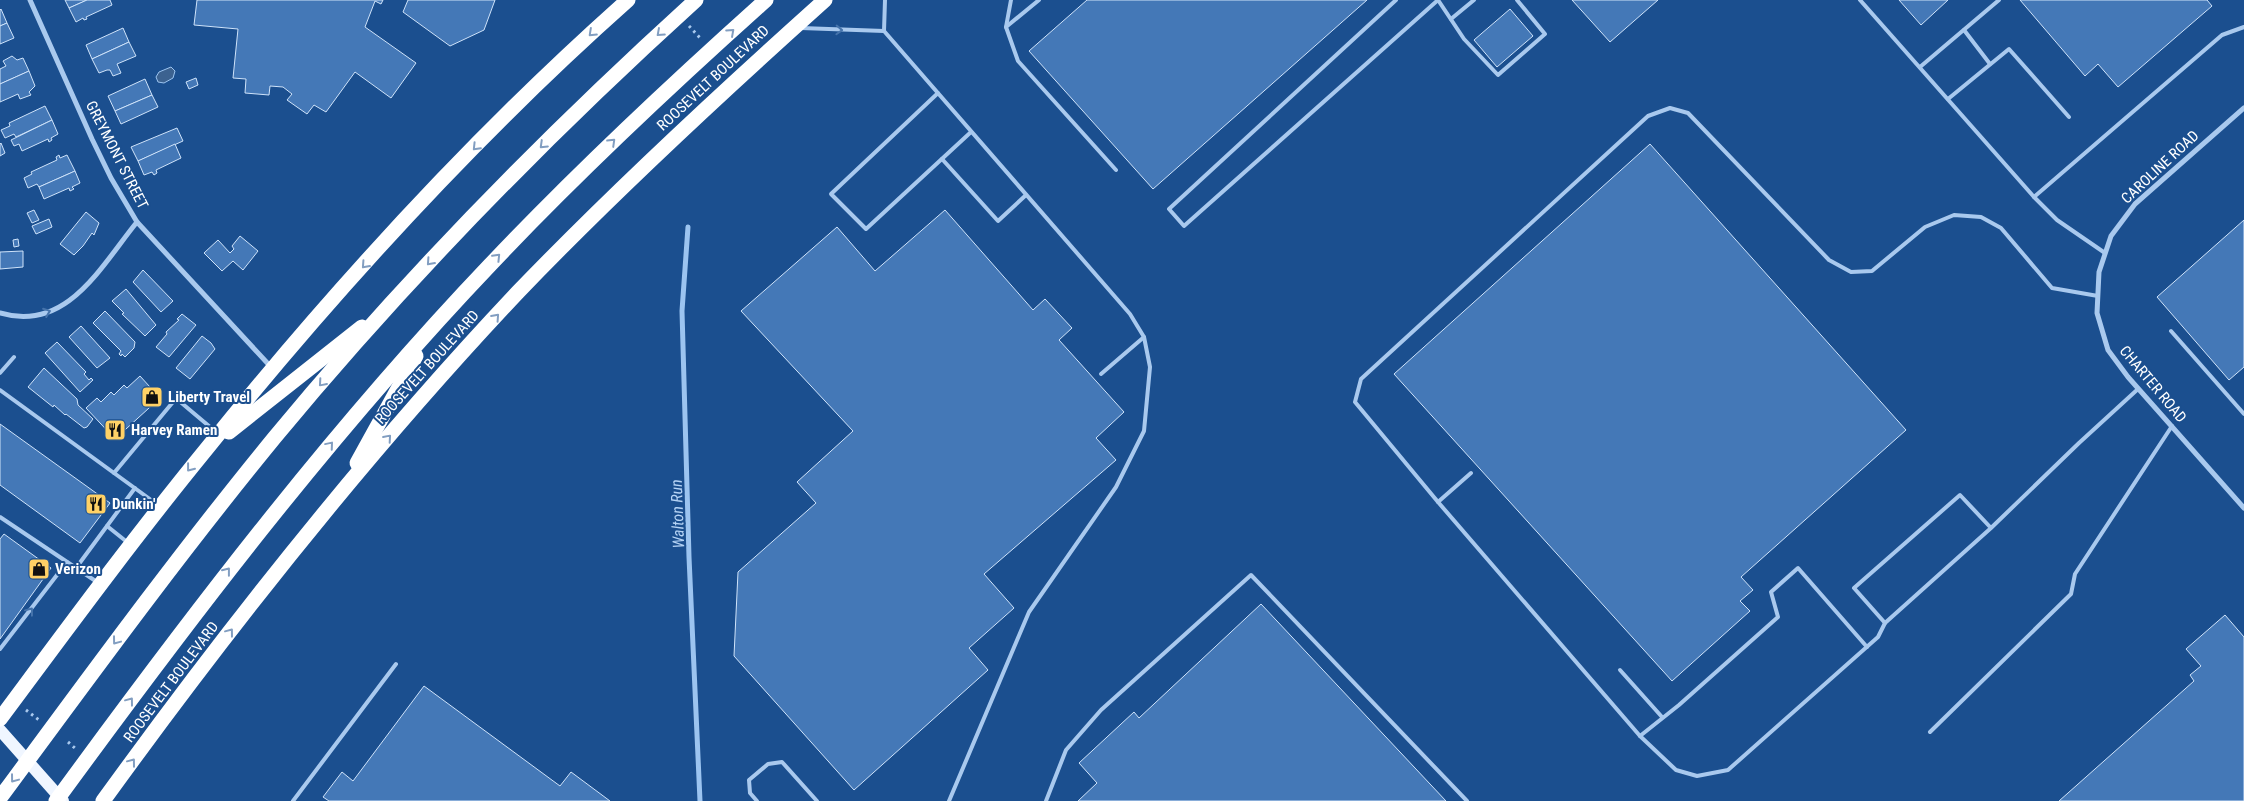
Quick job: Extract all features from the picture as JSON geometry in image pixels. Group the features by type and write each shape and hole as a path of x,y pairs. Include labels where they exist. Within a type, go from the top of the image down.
{"highway":[{"path":"220,436 273,369 421,203 531,92 628,0"},
{"path":"0,798 210,518 276,436 394,301 517,170 696,0"},
{"name":"ROOSEVELT BOULEVARD","path":"59,800 200,606 255,536 331,444 429,332 489,266 563,190 684,74 766,0"},
{"name":"ROOSEVELT BOULEVARD","path":"103,801 232,630 342,491 491,322 578,230 711,102 825,0"},
{"path":"0,719 131,544 205,450 220,436 394,301"},
{"path":"342,491 429,332"}],"main road":[{"path":"0,730 59,800"}],"street":[{"name":"GREYMONT STREET","path":"30,0 92,139 111,178 137,222 273,369"},
{"name":"CAROLINE ROAD","path":"2105,253 2111,236 2135,204 2244,108"},
{"path":"0,313 9,316 35,317 60,308 79,294 137,222"},
{"name":"CHARTER ROAD","path":"2105,253 2098,272 2098,313 2108,350 2138,389 2244,508"}],"lane":[{"path":"885,0 884,31 1130,314 1144,337 1150,367 1144,431 1116,487 1029,612 948,801"},
{"path":"1012,0 1006,27 1018,61 1116,170"},
{"path":"1006,27 1039,0"},
{"path":"1396,0 1170,210 1184,226 1438,0 1464,39 1498,75 1545,34 1517,0"},
{"path":"1451,19 1474,0"},
{"path":"1860,0 2034,197 2057,220 2105,253"},
{"path":"1920,68 1999,0"},
{"path":"2034,197 2222,34 2244,27"},
{"path":"794,28 884,31"},
{"path":"1964,30 1990,64"},
{"path":"1948,99 2008,49 2070,117"},
{"path":"938,93 831,194 866,229 971,132"},
{"path":"2098,296 2052,288 2001,228 1981,217 1954,215 1925,227 1872,271 1850,272 1829,260 1688,113 1670,108 1648,116 1361,379 1355,402 1438,502 1640,736 1676,770 1697,776 1728,770 1878,636 1885,623 1991,528 2138,389"},
{"path":"942,159 998,221 1026,195"},
{"path":"2171,332 2244,414"},
{"path":"1101,374 1144,337"},
{"path":"0,373 14,357"},
{"path":"0,390 160,506"},
{"path":"114,473 173,402 178,400 220,436"},
{"path":"1930,732 2071,594 2075,574 2172,426"},
{"path":"1438,502 1471,473"},
{"path":"76,568 135,488"},
{"path":"1885,623 1854,588 1960,495 1991,528"},
{"path":"0,517 101,585"},
{"path":"107,526 131,544"},
{"path":"0,649 67,562"},
{"path":"1640,736 1778,617 1771,592 1798,568 1867,646"},
{"path":"1046,801 1066,750 1101,710 1251,575 1466,801"},
{"path":"293,801 396,664"},
{"path":"1620,670 1662,717"},
{"path":"757,801 750,793 749,780 768,764 782,762 817,801"}],"path":[{"path":"688,25 701,39"},
{"path":"26,709 40,720"},
{"path":"68,742 76,748"}],"water":[{"path":"171,67 175,71 173,78 164,83 158,82 156,77 159,72"}],"building":[{"path":"65,0 87,0 69,8"},
{"path":"87,0 110,0 112,5 86,17 87,19 84,20 83,18 76,22 69,8"},
{"path":"197,0 383,0 381,4 375,1 365,27 416,63 391,98 355,72 326,112 314,105 307,114 287,100 292,94 283,87 270,86 269,95 245,93 246,79 233,78 238,29 194,25"},
{"path":"408,0 495,0 484,30 450,46 403,12"},
{"path":"1087,0 1367,0 1153,189 1029,51"},
{"path":"1572,0 1658,0 1610,42"},
{"path":"1899,0 1948,0 1921,25"},
{"path":"2020,0 2207,0 2212,6 2118,87 2098,64 2085,76"},
{"path":"1510,9 1533,36 1497,67 1474,40"},
{"path":"0,10 7,23 0,26"},
{"path":"7,23 14,38 0,44 0,26"},
{"path":"123,28 129,42 92,59 86,45"},
{"path":"129,42 136,56 117,64 121,73 113,76 110,70 107,70 99,73 92,59"},
{"path":"12,56 17,60 23,58 29,71 0,84 0,69 6,66 3,61"},
{"path":"29,71 35,86 29,92 31,95 20,99 18,94 0,102 0,84"},
{"path":"196,78 198,85 189,89 186,82"},
{"path":"145,79 152,95 115,111 108,96"},
{"path":"152,95 158,107 121,124 115,111"},
{"path":"45,106 52,120 16,137 14,134 5,138 1,130 10,126 9,123"},
{"path":"52,120 58,134 51,138 52,140 49,142 48,139 22,151 19,144 14,146 11,140"},
{"path":"177,128 183,141 138,161 131,147"},
{"path":"0,144 5,153 0,156"},
{"path":"175,144 181,158 156,170 157,173 154,175 152,172 144,175 138,161"},
{"path":"1650,144 1906,430 1741,577 1753,590 1740,601 1750,611 1672,681 1394,374"},
{"path":"59,155 60,158 67,155 75,171 39,187 37,184 28,188 24,178 32,174 31,172 57,160 56,157"},
{"path":"75,171 80,183 72,187 74,189 70,191 69,188 44,199 39,187"},
{"path":"34,210 39,220 32,223 27,213"},
{"path":"945,210 1033,310 1045,299 1072,328 1059,340 1124,412 1096,438 1116,460 984,574 1014,608 969,648 988,670 854,790 734,656 738,572 816,503 797,482 853,431 741,311 837,227 875,271"},
{"path":"86,212 99,223 94,235 92,233 74,255 60,244"},
{"path":"49,219 52,227 36,234 32,226"},
{"path":"2244,220 2244,367 2229,380 2157,297"},
{"path":"240,236 258,251 243,270 233,261 222,271 204,253 218,240 230,253 234,249 232,246"},
{"path":"18,239 19,246 14,247 13,240"},
{"path":"23,251 23,267 0,269 0,252"},
{"path":"143,270 173,301 161,312 133,282"},
{"path":"126,289 156,325 145,336 122,314 124,313 112,301"},
{"path":"105,311 135,342 134,348 125,357 119,354 121,351 93,323"},
{"path":"182,314 196,325 169,357 156,347"},
{"path":"81,326 110,358 97,368 69,337"},
{"path":"202,336 215,349 190,379 176,368"},
{"path":"57,342 86,372 84,374 89,380 91,378 93,380 80,392 45,353"},
{"path":"44,368 77,399 78,405 93,419 87,427 84,428 54,405 53,407 28,387"},
{"path":"140,376 160,398 115,439 86,408 97,398 101,402 111,392 114,395 124,385 127,388"},
{"path":"0,424 110,503 80,543 0,485"},
{"path":"4,534 51,568 0,639 0,539"},
{"path":"1261,604 1446,801 1078,801 1097,783 1079,763 1134,712 1139,718"},
{"path":"2225,615 2244,637 2244,801 2059,801 2194,681 2190,675 2201,666 2186,649"},
{"path":"424,686 560,786 571,772 610,801 329,801 323,797 342,772 353,781"}],"waterway":[{"name":"Walton Run","path":"688,227 682,311 689,557 700,801"}],"place":[{"name":"Liberty Travel","path":"152,397"},
{"name":"Harvey Ramen","path":"115,430"},
{"name":"Dunkin'","path":"96,504"},
{"name":"Verizon","path":"39,569"}]}
